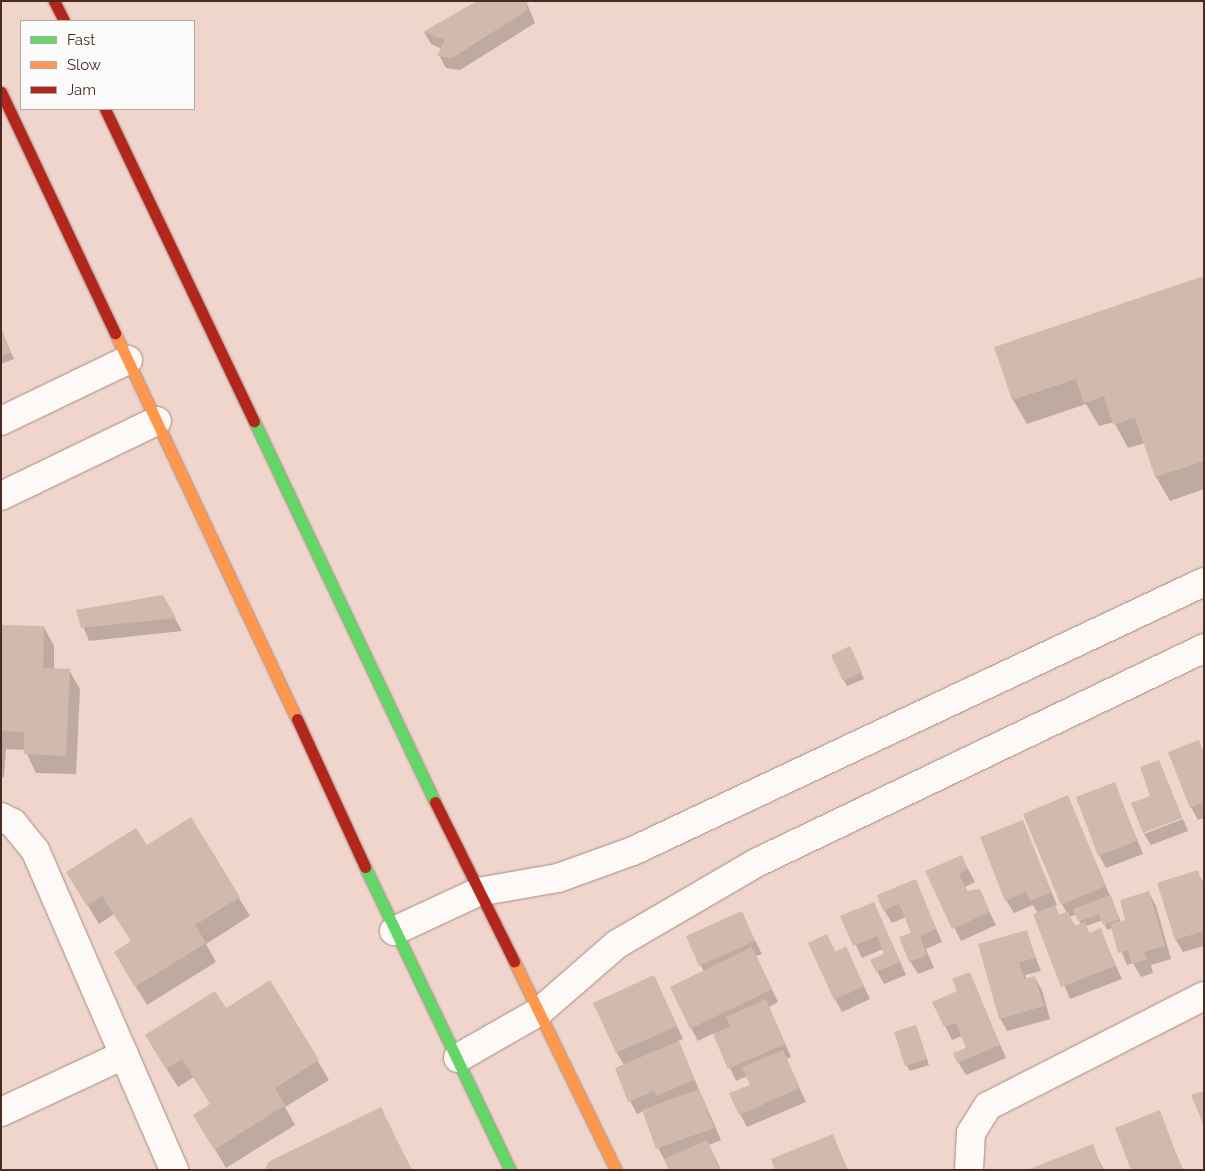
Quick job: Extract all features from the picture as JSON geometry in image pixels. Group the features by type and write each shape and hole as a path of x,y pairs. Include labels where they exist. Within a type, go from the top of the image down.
{"street":[{"path":"54,1 64,20"},
{"path":"1,92 157,421 394,931 458,1058 510,1170"},
{"path":"106,110 478,892 540,1011 616,1170"},
{"path":"1,421 128,360"},
{"path":"1,496 157,421"},
{"path":"394,931 478,892 558,878 633,851 1204,582"},
{"path":"458,1058 540,1011 618,944 758,862 1204,648"},
{"path":"1,817 13,823 35,850 174,1170"},
{"path":"970,1170 971,1134 988,1106 1204,996"},
{"path":"1,1112 124,1056"}],"building":[{"path":"477,1 525,1 528,10 452,58 437,56 445,40 423,32"},
{"path":"1204,276 1204,461 1155,477 1135,418 1113,425 1104,396 1084,403 1076,379 1012,400 994,347"},
{"path":"1,328 11,352 1,357"},
{"path":"163,595 176,618 81,628 76,610"},
{"path":"1,625 44,626 43,668 70,669 66,756 24,754 24,732 1,731"},
{"path":"850,646 862,672 843,681 831,655"},
{"path":"1199,740 1204,754 1204,802 1190,808 1168,752"},
{"path":"1159,760 1182,818 1143,833 1131,803 1150,796 1140,767"},
{"path":"1115,782 1137,841 1098,856 1076,797"},
{"path":"1068,795 1105,886 1061,905 1023,814"},
{"path":"191,817 240,897 195,925 206,943 135,987 114,952 131,941 102,896 87,906 66,872 136,828 147,845"},
{"path":"1023,820 1051,892 1030,901 1026,892 1005,901 980,837"},
{"path":"962,855 968,869 959,874 967,891 980,889 990,912 952,929 925,871"},
{"path":"1198,870 1204,890 1204,931 1175,940 1157,883"},
{"path":"916,879 936,929 920,936 927,955 909,962 899,937 911,933 899,904 883,911 877,895"},
{"path":"1149,891 1165,946 1144,952 1147,960 1132,964 1128,950 1118,953 1110,924 1125,920 1120,900"},
{"path":"1111,895 1119,919 1103,925 1099,914 1078,922 1073,909"},
{"path":"874,902 900,962 876,972 870,960 884,954 877,936 853,946 840,916"},
{"path":"1055,905 1059,915 1068,911 1074,926 1085,922 1089,933 1101,928 1115,966 1061,987 1033,914"},
{"path":"742,911 755,941 699,966 686,936"},
{"path":"1027,930 1035,958 1019,962 1024,979 1035,976 1044,1006 999,1019 978,944"},
{"path":"827,934 835,952 846,946 864,986 834,1000 808,943"},
{"path":"752,947 772,989 690,1029 670,987"},
{"path":"970,972 1000,1045 957,1063 953,1053 966,1048 956,1023 944,1027 932,1002 957,991 952,979"},
{"path":"654,975 677,1026 616,1053 593,1003"},
{"path":"270,980 319,1060 275,1088 285,1105 214,1150 193,1115 210,1104 182,1059 166,1069 145,1035 215,991 226,1008"},
{"path":"766,999 785,1044 728,1069 713,1034 730,1026 726,1017"},
{"path":"916,1025 927,1059 905,1066 894,1032"},
{"path":"679,1041 695,1080 656,1096 654,1091 628,1102 615,1068"},
{"path":"783,1050 800,1088 739,1115 729,1093 750,1085 742,1067"},
{"path":"699,1089 714,1128 656,1149 642,1110"},
{"path":"1204,1091 1204,1126 1191,1095"},
{"path":"381,1107 411,1170 265,1170 268,1162"},
{"path":"1160,1110 1182,1170 1131,1170 1115,1128"},
{"path":"833,1134 847,1170 775,1170 771,1159"},
{"path":"707,1140 720,1170 669,1170 664,1159"},
{"path":"1093,1144 1102,1170 1027,1170"}],"traffic: fast":[{"path":"254,421 435,802"},
{"path":"365,867 510,1170"}],"traffic: slow":[{"path":"115,333 297,719"},
{"path":"514,961 616,1170"}],"traffic: jam":[{"path":"54,1 64,20"},
{"path":"1,92 115,333"},
{"path":"105,110 254,421"},
{"path":"297,719 365,867"},
{"path":"435,802 514,961"}]}
